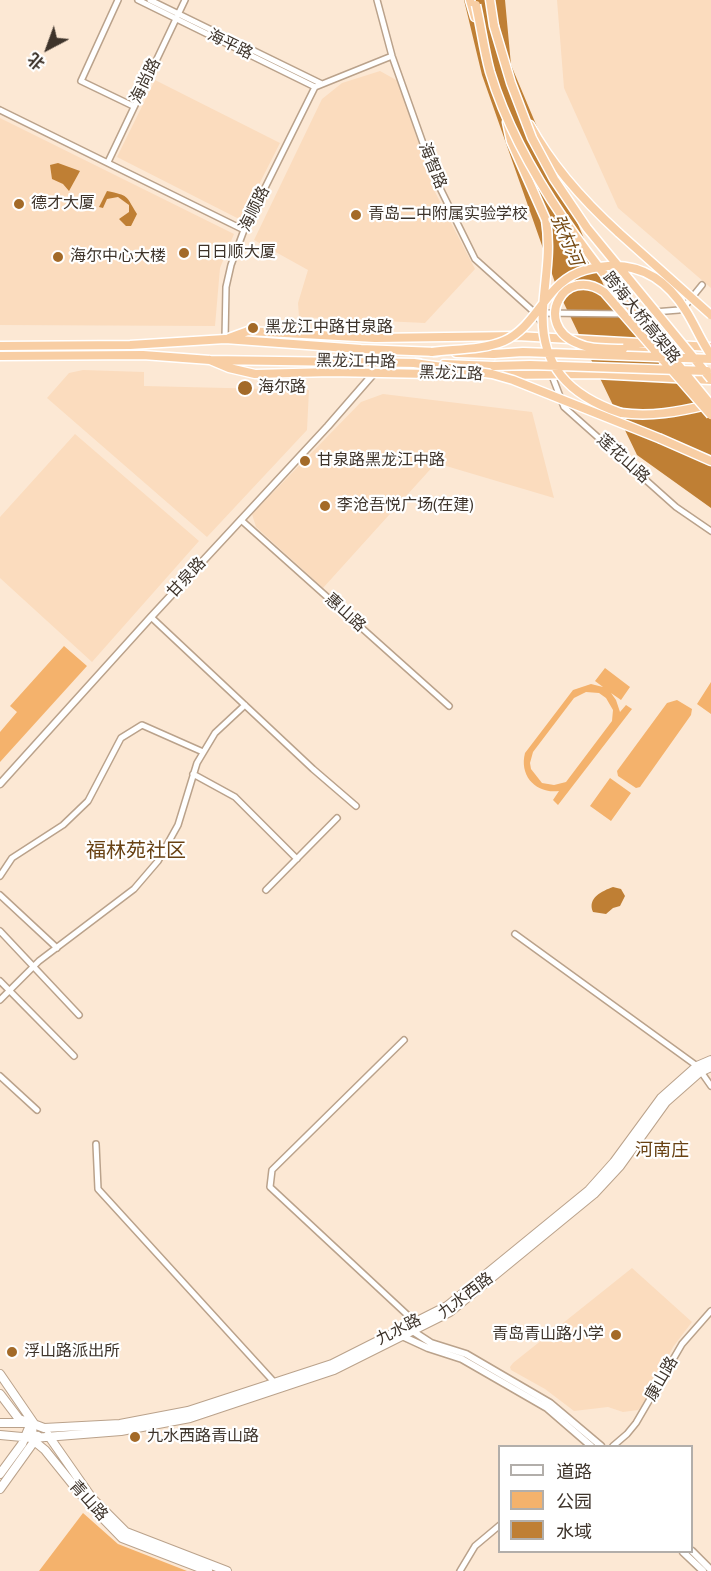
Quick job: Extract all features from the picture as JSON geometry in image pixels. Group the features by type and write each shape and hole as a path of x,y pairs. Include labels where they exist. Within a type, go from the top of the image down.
{"highway":[{"path":"470,0 490,71"},
{"name":"跨海大桥高架路","path":"476,0 490,71 505,113 525,156 576,238 711,404"},
{"name":"跨海大桥高架路","path":"490,0 511,83 532,138 548,169 594,236 711,380"},
{"path":"495,26 496,0"},
{"path":"519,105 546,151 590,207 711,315"},
{"path":"505,113 512,141 546,220 549,239 542,309 543,333 553,363 561,376 570,388 583,397 621,413 639,416 657,415 711,404"},
{"path":"432,352 489,345 504,340 520,330 555,289 580,270 615,266 638,269 650,273 666,285 686,310 708,357 668,355 657,353 623,349 590,347 575,343 559,328 554,316 555,307 563,294 572,287 585,283 597,287 624,313 646,339 653,348 660,357 711,415"},
{"name":"黑龙江中路","path":"225,339 248,331 375,338 436,336 549,338 711,347"},
{"name":"黑龙江中路","path":"0,346 130,345 225,339 432,352 708,357"},
{"name":"黑龙江中路","path":"0,356 143,355 210,360 530,365 711,372"},
{"name":"黑龙江路","path":"210,360 229,368 255,374 551,373"},
{"path":"414,363 492,374 513,380 711,461"},
{"path":"551,373 711,380"}],"main road":[{"path":"698,1070 711,1060"},
{"name":"九水西路","path":"49,1436 121,1431 190,1418 334,1370 407,1329 450,1312 594,1194 620,1166 666,1102 698,1070 711,1067"},
{"name":"九水路","path":"0,1423 33,1424 44,1428 120,1425 188,1411 332,1364 407,1329"},
{"path":"0,1374 33,1424 35,1439"},
{"path":"0,1394 19,1419 33,1424"},
{"path":"0,1474 22,1444 33,1424"},
{"path":"0,1489 44,1428"},
{"name":"青山路","path":"44,1428 92,1498 126,1532 227,1571"},
{"path":"0,1435 35,1439 49,1436"},
{"name":"青山路","path":"35,1439 87,1502 122,1538 208,1571"}],"street":[{"path":"118,0 81,81 133,106"},
{"name":"海平路","path":"138,0 322,84"},
{"name":"海平路","path":"150,0 315,87"},
{"name":"海尚路","path":"108,162 185,0"},
{"name":"海智路","path":"377,0 392,56 436,180 475,259 534,312 549,338"},
{"path":"315,87 392,56"},
{"name":"海顺路","path":"225,339 226,287 231,265 244,230 315,87"},
{"path":"0,110 244,230"},
{"path":"534,312 629,314 682,309 702,285"},
{"name":"莲花山路","path":"549,338 551,373 564,407 676,507 711,531"},
{"name":"甘泉路","path":"0,784 375,372"},
{"name":"惠山路","path":"242,520 449,706"},
{"path":"152,617 356,807"},
{"path":"0,1000 34,967 134,889 158,861 178,825 193,774 203,752 215,733 245,705"},
{"path":"0,876 12,858 63,825 88,801 121,738 142,724 203,752"},
{"path":"193,774 235,797 297,859"},
{"path":"266,890 337,818"},
{"path":"0,895 57,948"},
{"path":"0,931 79,1015"},
{"path":"514,934 698,1070 711,1086"},
{"path":"0,981 74,1056"},
{"path":"404,1040 272,1170 270,1187 428,1348 462,1359 547,1408 590,1445"},
{"path":"0,1076 38,1110"},
{"path":"96,1144 98,1189 274,1382"},
{"name":"康山路","path":"614,1445 636,1423 682,1344 711,1311"},
{"path":"407,1329 431,1343 466,1354 550,1403 600,1445"},
{"path":"460,1571 476,1546 498,1527"},
{"path":"693,1552 711,1570"},
{"path":"685,1553 703,1571"}],"shaded area":[{"path":"557,0 711,0 711,288 618,208 564,88"},
{"name":"青岛二中附属实验学校","path":"380,71 398,81 434,190 475,269 425,323 299,317 298,303 308,270 254,240 322,99 342,83"},
{"path":"155,80 280,143 241,220 117,157"},
{"path":"0,118 234,234 220,268 215,326 0,325"},
{"path":"83,370 144,372 144,386 309,390 307,430 207,537 47,398 69,373"},
{"path":"383,394 532,412 554,498 436,463 323,588 256,527 252,514 361,402"},
{"path":"75,434 199,541 92,662 0,578 0,517"},
{"name":"青岛青山路小学","path":"632,1268 692,1322 673,1347 643,1405 638,1410 623,1412 608,1407 574,1411 545,1389 511,1370 513,1363"}],"green space":[{"path":"64,646 87,666 0,762 0,732 17,712 10,706"},
{"path":"605,668 630,687 621,700 611,693 620,712 626,705 632,709 558,805 553,800 559,791 543,790 531,782 527,776 525,753 573,690 591,684 603,687 595,681","holes":["586,692 599,693 606,698 613,710 612,721 566,782 554,785 542,783 531,769 533,752 574,698"]},
{"path":"711,682 711,714 697,704"},
{"path":"677,700 692,709 691,715 640,787 636,788 618,776 617,771 667,703"},
{"path":"610,778 631,793 611,821 590,806"},
{"path":"83,1513 118,1544 187,1571 39,1571"}],"water":[{"name":"张村河","path":"464,0 505,0 511,65 609,298 626,322 711,403 711,508 637,455 558,291 482,75"},
{"path":"58,163 80,171 69,191 63,184 52,179 50,165"},
{"path":"107,191 123,195 128,199 137,214 131,226 126,226 119,219 129,212 129,205 118,197 107,199 103,208 99,207"},
{"path":"613,887 621,889 625,896 620,906 606,914 593,912 594,899 600,893"}],"place":[{"name":"德才大厦","path":"19,204"},
{"name":"青岛二中附属实验学校","path":"356,215"},
{"name":"日日顺大厦","path":"184,253"},
{"name":"海尔中心大楼","path":"58,257"},
{"name":"黑龙江中路甘泉路","path":"253,328"},
{"name":"海尔路","path":"245,388"},
{"name":"甘泉路黑龙江中路","path":"305,461"},
{"name":"李沧吾悦广场(在建)","path":"325,506"},
{"name":"青岛青山路小学","path":"616,1335"},
{"name":"浮山路派出所","path":"12,1352"},
{"name":"九水西路青山路","path":"135,1437"}],"district":[{"name":"福林苑社区","path":"136,852"},
{"name":"河南庄","path":"662,1151"}]}
